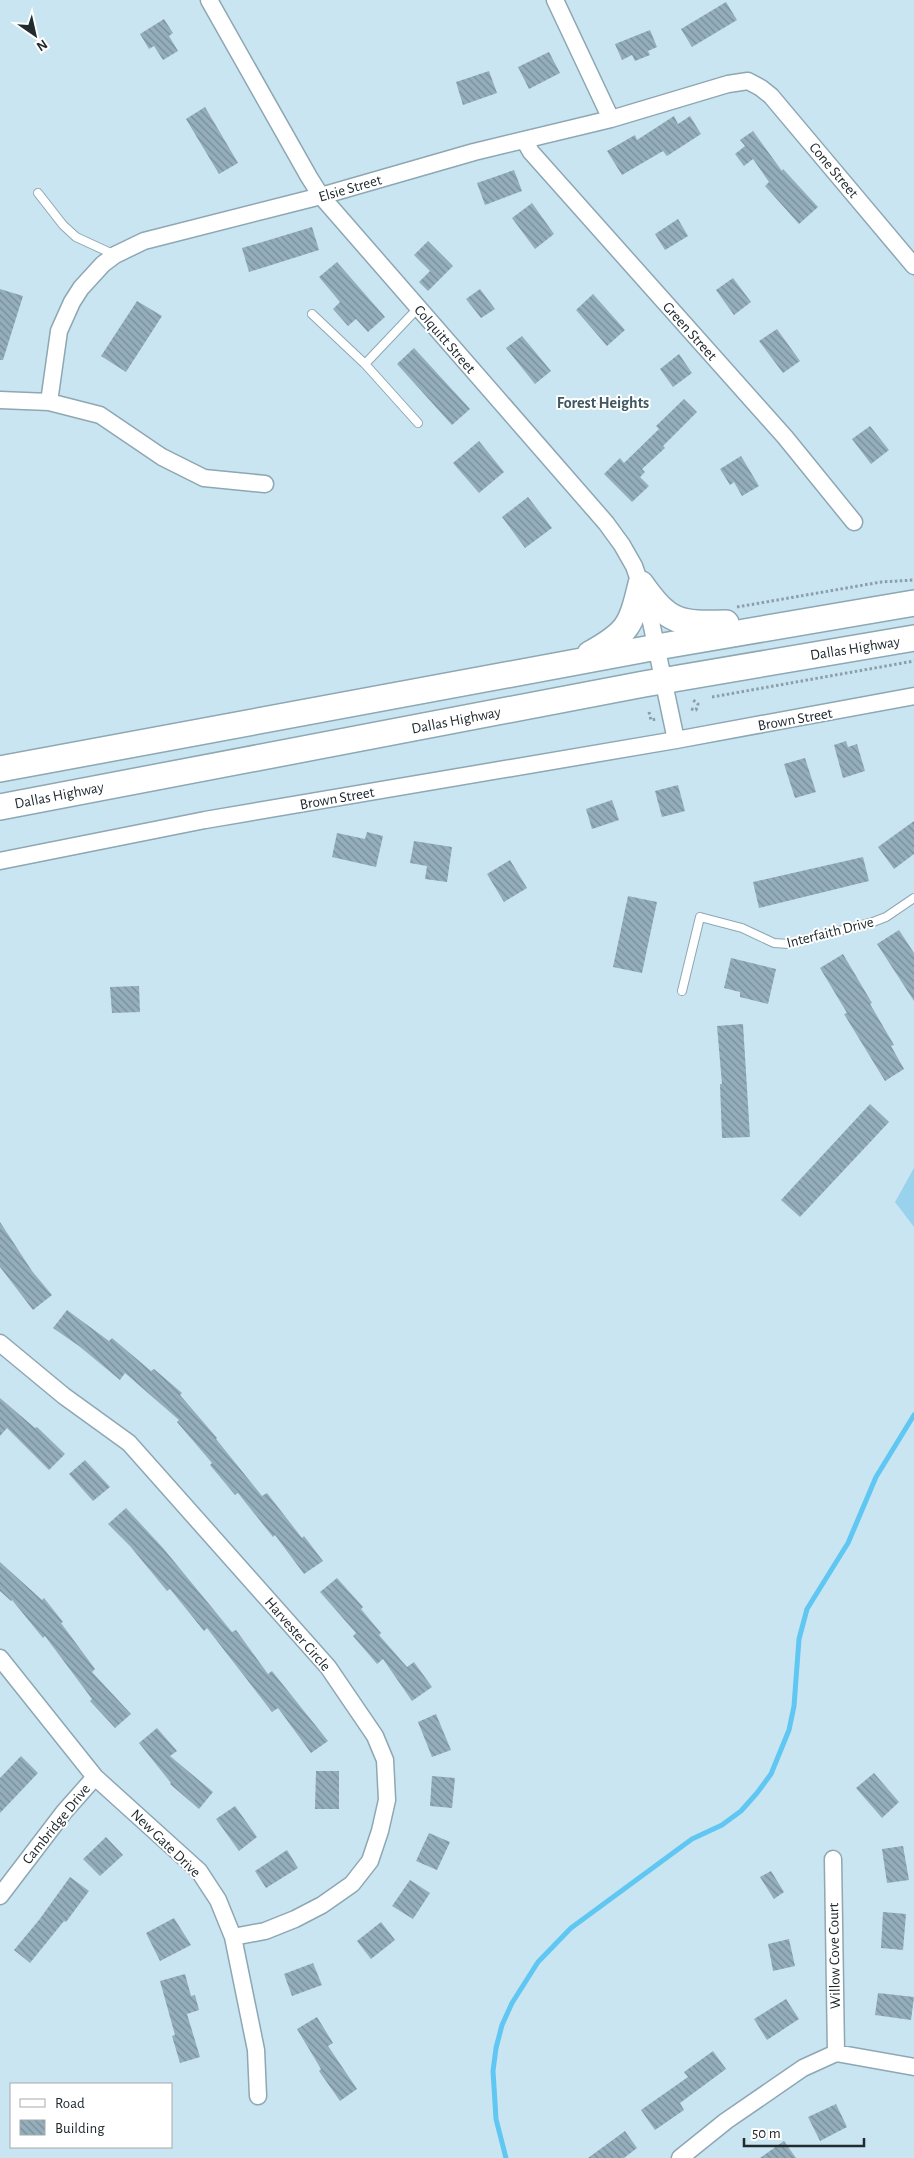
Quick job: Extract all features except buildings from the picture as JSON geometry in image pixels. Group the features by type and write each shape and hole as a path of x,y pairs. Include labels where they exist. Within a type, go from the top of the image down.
{"main road":[{"path":"641,584 654,602 665,612 688,623 796,623"},
{"path":"574,663 613,642 622,634 634,614 641,584"},
{"path":"0,769 657,647 914,603"},
{"name":"Dallas Highway","path":"0,806 663,680 914,638"}],"street":[{"name":"Colquitt Street","path":"210,0 309,178 321,196 606,524 622,545 634,566 641,584 657,647 663,680"},
{"path":"555,0 611,118"},
{"name":"Elsie Street","path":"49,402 56,343 64,316 81,288 103,264 115,255 144,241 321,196 474,152 611,118 728,84 748,81"},
{"name":"Cone Street","path":"748,81 771,96 914,266"},
{"name":"Green Street","path":"524,140 531,152 785,438 854,522"},
{"path":"0,400 49,402 100,415 162,457 204,478 265,484"},
{"path":"663,680 676,740"},
{"name":"Brown Street","path":"0,861 204,820 676,740 914,696"},
{"name":"Harvester Circle","path":"0,1343 64,1396 129,1443 328,1667 375,1736 385,1760 387,1800 380,1831 370,1861 352,1884 296,1920 266,1931 233,1937"},
{"name":"New Gate Drive","path":"0,1658 95,1777 199,1871 218,1900 233,1937 256,2050 258,2096"},
{"name":"Cambridge Drive","path":"0,1896 64,1812 95,1777"},
{"name":"Willow Cove Court","path":"833,1859 836,2053"},
{"path":"680,2158 726,2121 804,2068 836,2053 914,2068"}],"lane":[{"path":"38,193 63,225 76,237 115,255"},
{"path":"365,364 418,308"},
{"path":"312,314 365,364 418,423"},
{"name":"Interfaith Drive","path":"682,991 700,918 747,930 774,943 789,944 886,917 914,898"}],"path":[{"path":"731,608 881,582 914,580"},
{"path":"712,697 914,661"},
{"path":"691,709 696,710 698,704 694,700"},
{"path":"649,712 650,720 657,719"}],"shaded area":[{"path":"914,1168 914,1227 895,1202"}],"waterway":[{"path":"506,2158 496,2119 493,2071 502,2025 512,2003 538,1962 571,1928 692,1839 722,1825 741,1811 771,1774 789,1730 794,1706 799,1639 807,1609 848,1543 876,1477 914,1415"}],"district":[{"name":"Forest Heights","path":"603,402"}]}
